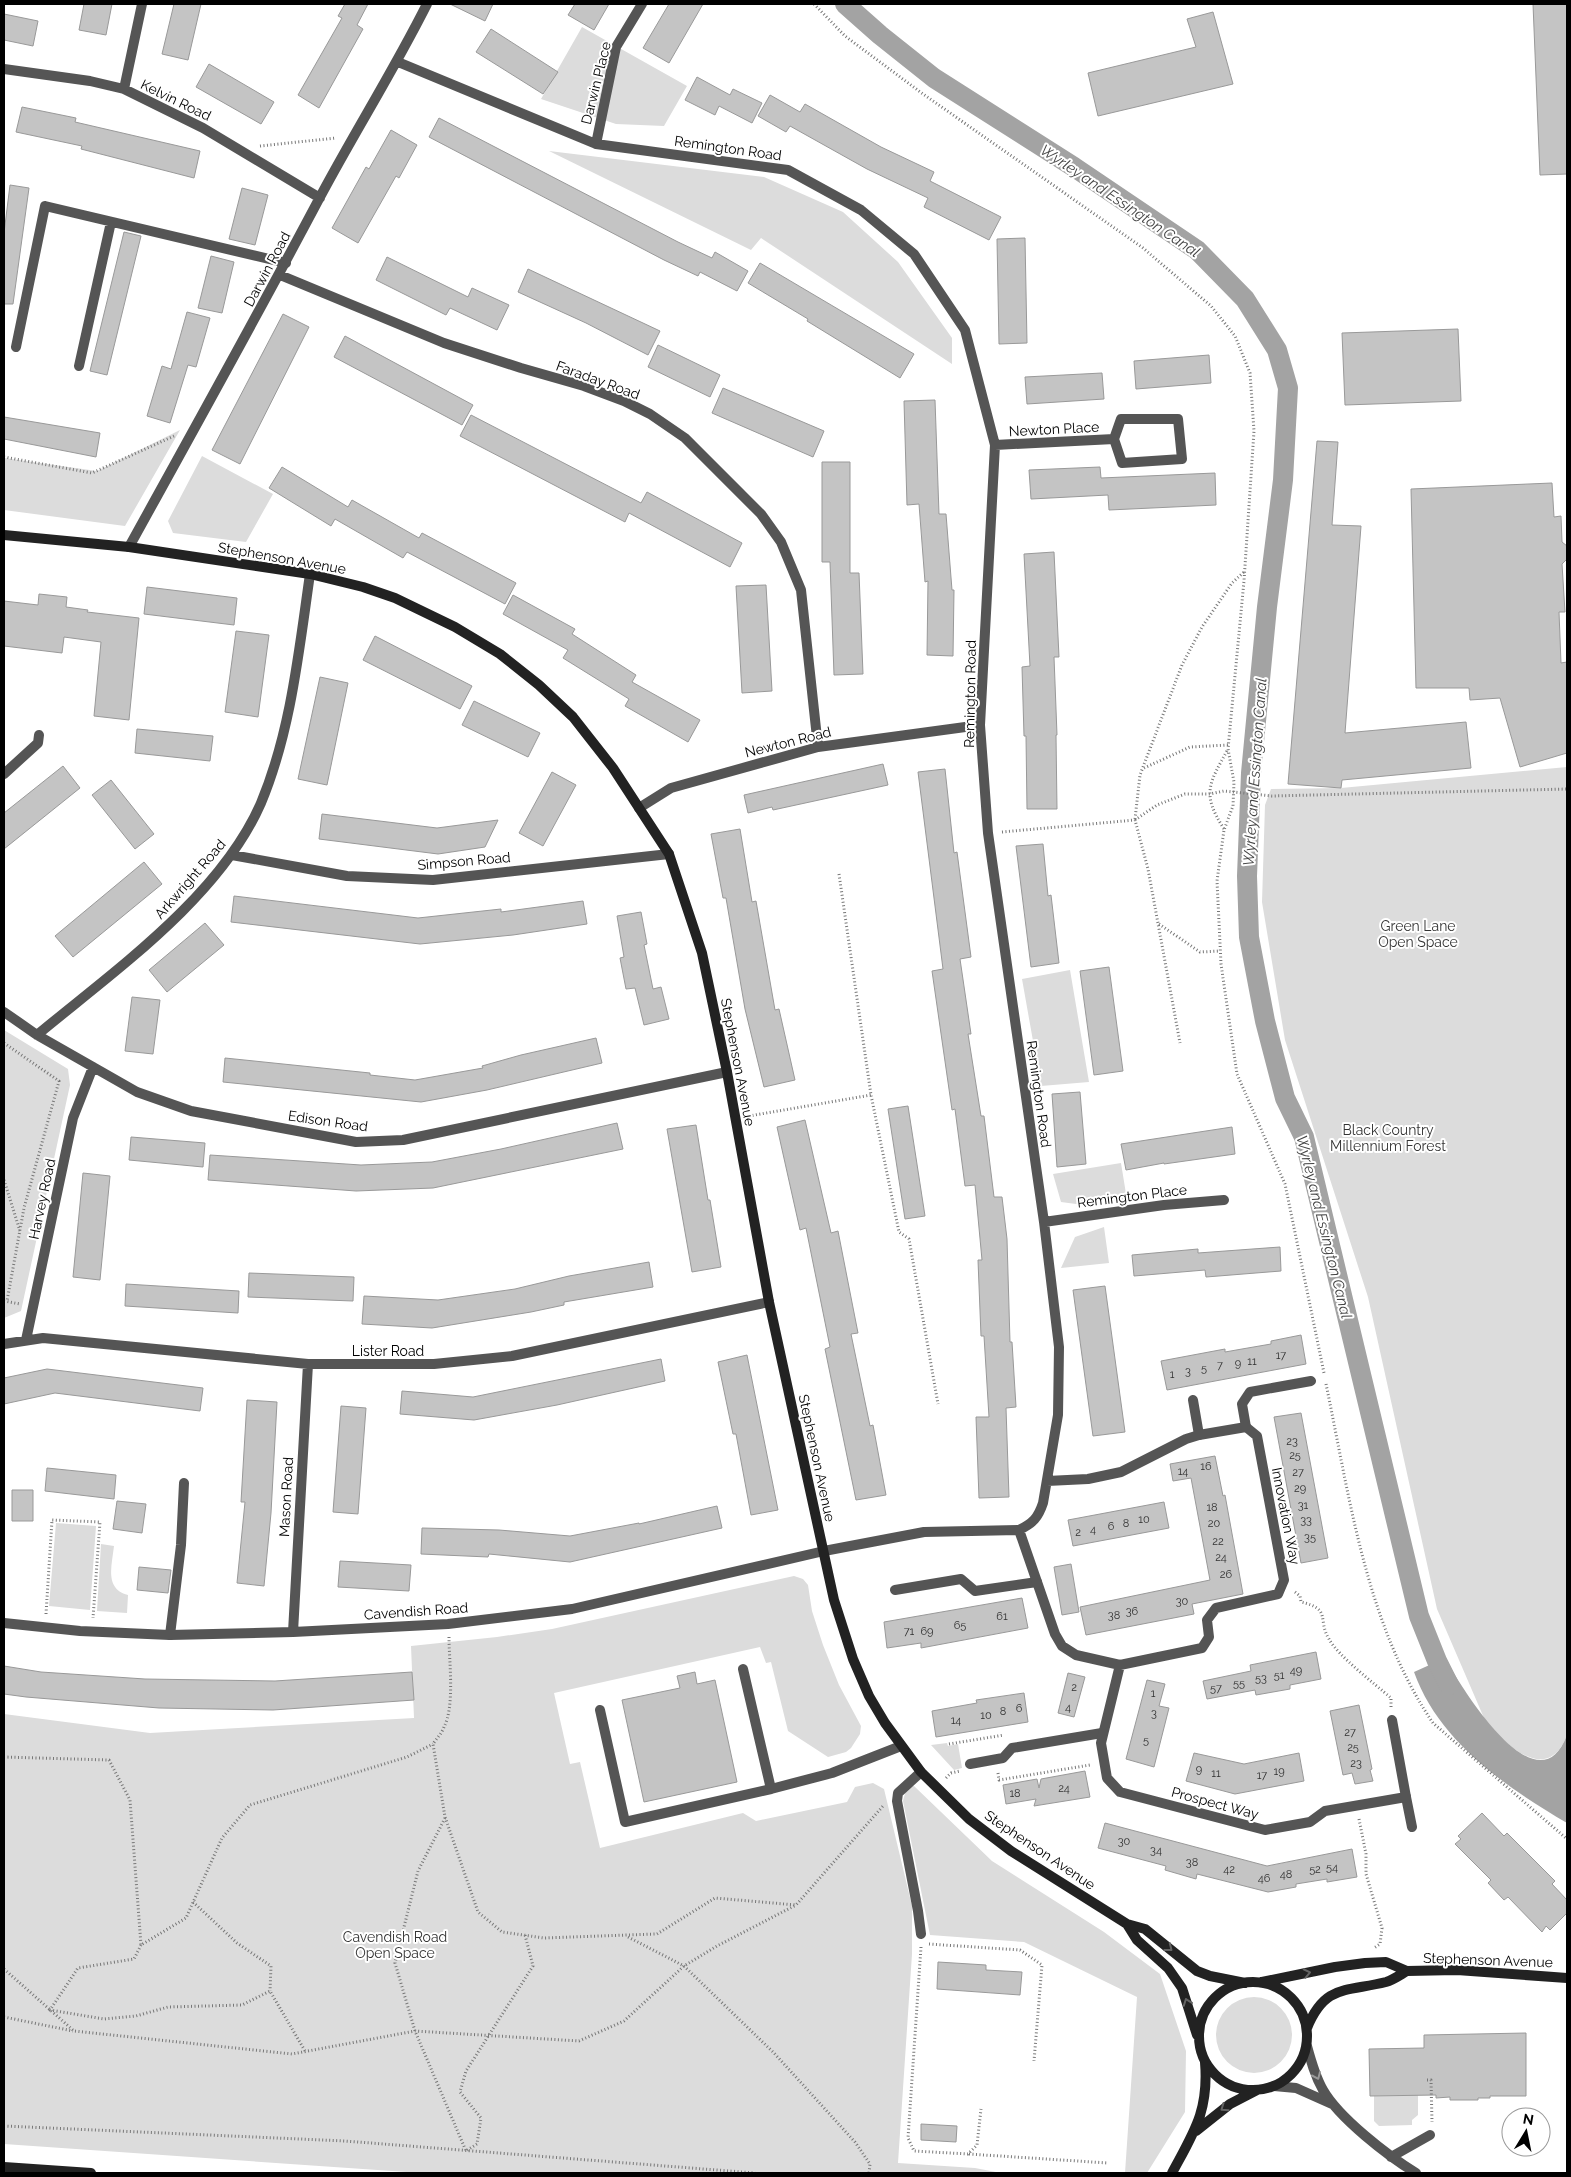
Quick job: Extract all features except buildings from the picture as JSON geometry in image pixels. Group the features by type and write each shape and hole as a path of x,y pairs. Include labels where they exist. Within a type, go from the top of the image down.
{"street":[{"path":"124,89 142,4"},
{"name":"Darwin Road","path":"129,547 280,275 320,198 398,62 427,4"},
{"name":"Darwin Place","path":"596,144 616,47 642,4"},
{"name":"Remington Road","path":"398,62 596,144 788,170 861,210 914,254 965,330 995,445 980,725 988,833 1044,1222 1059,1347 1058,1415 1047,1481 1039,1515 1033,1523 1019,1530"},
{"name":"Kelvin Road","path":"4,69 90,81 124,89 203,128 320,198"},
{"path":"16,347 45,206 286,263"},
{"path":"78,366 110,222"},
{"name":"Faraday Road","path":"280,275 444,343 520,368 584,386 624,401 650,414 685,438 761,514 781,542 801,590 818,747"},
{"name":"Newton Place","path":"1121,418 1178,420 1182,459 1122,463 1114,439 1121,418"},
{"name":"Newton Place","path":"995,445 1114,439"},
{"name":"Stephenson Avenue","path":"4,535 129,547 310,574 363,587 396,598 455,627 500,654 539,685 573,717 613,768 669,854 702,953 728,1072 769,1302 834,1600 853,1659 869,1696 884,1723 921,1772 969,1819 991,1836 1127,1924 1145,1930 1198,1971 1210,1976 1245,1983"},
{"name":"Arkwright Road","path":"37,1035 169,926 232,855 260,804 280,750 296,670 310,574"},
{"name":"Newton Road","path":"639,808 671,788 818,747 980,725"},
{"path":"4,774 38,743 39,736"},
{"name":"Simpson Road","path":"232,855 348,876 433,880 669,854"},
{"name":"Edison Road","path":"4,1012 37,1035 137,1092 191,1111 356,1142 403,1140 728,1072"},
{"name":"Harvey Road","path":"26,1340 72,1118 93,1067"},
{"name":"Remington Place","path":"1044,1222 1164,1205 1224,1200"},
{"name":"Lister Road","path":"4,1344 43,1338 308,1364 434,1364 512,1356 769,1302"},
{"name":"Mason Road","path":"293,1632 308,1364"},
{"path":"1047,1481 1088,1479 1121,1472 1186,1439 1199,1435 1246,1428 1242,1404 1250,1392 1311,1381"},
{"path":"1193,1400 1199,1435"},
{"name":"Innovation Way","path":"1019,1530 1055,1634 1062,1646 1076,1655 1120,1665 1202,1648 1209,1637 1206,1620 1216,1608 1278,1594 1284,1580 1257,1436 1246,1428"},
{"path":"170,1634 181,1545 184,1483"},
{"path":"824,1551 924,1532 1019,1530"},
{"name":"Cavendish Road","path":"4,1623 45,1628 170,1634 293,1632 448,1624 572,1608 824,1551"},
{"path":"895,1590 961,1579 975,1591 1037,1582"},
{"name":"Prospect Way","path":"1120,1665 1101,1743 1107,1778 1120,1792 1265,1830 1310,1822 1325,1811 1406,1797"},
{"path":"744,1669 771,1790"},
{"path":"600,1710 625,1822 771,1790 832,1773 901,1746"},
{"path":"1392,1720 1412,1827"},
{"path":"970,1764 1003,1758 1012,1748 1102,1733"},
{"path":"921,1772 898,1793 898,1808 921,1934"},
{"name":"Stephenson Avenue","path":"1127,1924 1137,1940 1168,1968 1182,1988 1201,2048"},
{"name":"Stephenson Avenue","path":"1259,1983 1335,1967 1386,1962 1407,1971 1457,1970 1567,1978"},
{"name":"Stephenson Avenue","path":"1307,2028 1314,2012 1333,1994 1347,1989 1389,1981 1407,1971"},
{"path":"1172,2173 1196,2131 1207,2091 1200,2031 1204,2014 1214,1999 1228,1988 1245,1983 1259,1983 1276,1987 1291,1998 1302,2012 1307,2028 1307,2046 1316,2076 1333,2104 1391,2157 1416,2173"},
{"path":"1196,2131 1230,2104 1257,2090 1274,2086 1289,2077 1300,2063 1307,2046"},
{"path":"1205,2061 1223,2081 1239,2088 1257,2090"},
{"path":"1274,2086 1306,2092 1333,2104"},
{"path":"1391,2157 1431,2131"},
{"path":"4,2167 91,2173"}],"path":[{"path":"814,4 845,36 923,94 1143,248 1211,306 1235,336 1250,373 1254,430 1245,570 1228,747 1234,782 1233,806 1224,830 1217,881 1220,951 1237,1074 1284,1184 1324,1374"},
{"path":"237,148 355,136"},
{"path":"4,457 92,473 196,426"},
{"path":"1180,1043 1148,869 1135,820 1140,775 1182,665 1207,620 1232,583 1245,570"},
{"path":"1142,769 1190,747 1228,747"},
{"path":"1224,830 1211,810 1210,794 1211,780 1228,747"},
{"path":"988,833 1135,820 1157,805 1185,794 1210,794 1224,791 1272,796 1567,789"},
{"path":"839,874 871,1095 899,1232 909,1239 938,1404"},
{"path":"1158,923 1200,952 1220,951"},
{"path":"4,1043 59,1081 24,1208 7,1301"},
{"path":"736,1118 871,1095"},
{"path":"4,1180 20,1232"},
{"path":"1326,1383 1361,1553 1395,1656 1421,1706 1433,1724 1567,1839"},
{"path":"45,1628 52,1520 100,1522 92,1631"},
{"path":"1284,1580 1300,1596 1301,1602 1315,1606 1323,1615 1328,1638 1391,1698 1392,1720"},
{"path":"141,1945 186,1918 222,1838 250,1805 407,1757 433,1744 445,1726 449,1706 451,1689 448,1624"},
{"path":"949,1744 1008,1734"},
{"path":"433,1744 445,1817 478,1912 502,1932 544,1938 657,1934 715,1898 796,1905"},
{"path":"4,1757 109,1760 130,1800 141,1945 134,1960 78,1968 50,2010"},
{"path":"996,1765 999,1780 1104,1762"},
{"path":"936,1786 951,1773 961,1771"},
{"path":"4,2018 74,2031 292,2054 415,2030 579,2041 624,2022 684,1966 717,1946 796,1905 882,1807 898,1793"},
{"path":"1357,1806 1366,1854 1366,1874 1382,1928 1380,1944 1365,1952 1365,1963"},
{"path":"445,1817 418,1871 395,1963 415,2030 466,2151"},
{"path":"193,1902 237,1943 271,1966 270,1991 305,2051"},
{"path":"466,2151 477,2144 481,2118 460,2092 466,2071 491,2036 533,1966 525,1935"},
{"path":"628,1936 684,1966 774,2053 855,2142 870,2164 869,2173"},
{"path":"1034,2061 1042,1965 1020,1950 921,1944 908,2138 914,2151 1108,2163"},
{"path":"4,1969 74,2031"},
{"path":"50,2010 104,2019 136,2016 168,2006 242,2005 270,1991"},
{"path":"1427,2080 1432,2080 1431,2131"},
{"path":"968,2154 977,2145 981,2108"},
{"path":"4,2126 345,2141 755,2173"}],"green space":[{"path":"582,27 687,86 664,126 616,124 541,99"},
{"path":"549,151 764,177 843,212 898,262 952,338 952,364 761,238 751,250"},
{"path":"180,430 125,526 4,510 4,458 97,471"},
{"path":"202,456 273,494 246,542 173,533 168,521"},
{"name":"Green Lane Open Space","path":"1567,767 1567,1735 1559,1750 1549,1758 1538,1759 1526,1756 1514,1749 1484,1718 1437,1609 1368,1297 1285,1040 1262,902 1265,805 1271,789 1341,788"},
{"path":"1070,970 1089,1082 1041,1086 1022,979"},
{"path":"4,1030 68,1069 70,1085 21,1311 4,1318"},
{"path":"1121,1163 1127,1200 1076,1204 1061,1202 1053,1174"},
{"path":"1104,1227 1109,1263 1061,1268 1075,1237"},
{"path":"56,1523 96,1526 90,1610 49,1606"},
{"path":"101,1544 114,1546 111,1568 112,1582 120,1592 128,1595 127,1613 97,1611"},
{"name":"Cavendish Road Open Space","path":"794,1576 803,1579 808,1585 812,1611 823,1645 839,1685 861,1726 860,1734 851,1748 846,1752 828,1757 788,1731 771,1662 766,1663 760,1647 554,1693 570,1764 580,1762 600,1848 743,1813 756,1821 847,1802 855,1787 873,1783 884,1789 912,1906 912,1954 898,2163 975,2168 1001,2173 421,2173 4,2144 4,1714 150,1733 414,1718 411,1646 552,1629"},
{"path":"947,1743 948,1746 958,1744 962,1768 954,1770 931,1745"},
{"path":"914,1786 992,1861 1104,1932 1160,1974 1186,2051 1185,2112 1147,2173 1125,2173 1137,1997 1024,1942 930,1935 903,1801 905,1793"},
{"path":"1254,1997 1268,2000 1281,2008 1289,2021 1292,2035 1289,2049 1281,2062 1268,2070 1254,2073 1240,2070 1227,2062 1219,2049 1216,2035 1219,2021 1227,2008 1240,2000"},
{"path":"1418,2095 1418,2115 1412,2120 1412,2125 1379,2126 1374,2121 1374,2096"}],"shaded area":[{"path":"1445,1658 1483,1716 1501,1737 1520,1753 1538,1760 1554,1755 1567,1735 1567,1823 1498,1778 1457,1741 1440,1720 1425,1697 1414,1672"}],"waterway":[{"name":"Wyrley and Essington Canal","path":"845,4 934,78 1074,167 1197,250 1245,299 1277,350 1288,388 1283,480 1267,607 1251,773 1247,876 1249,937 1265,1021 1285,1098 1304,1137 1419,1616 1449,1685"}],"park label":[{"name":"Black Country Millennium Forest","path":"1388,1138"}]}
